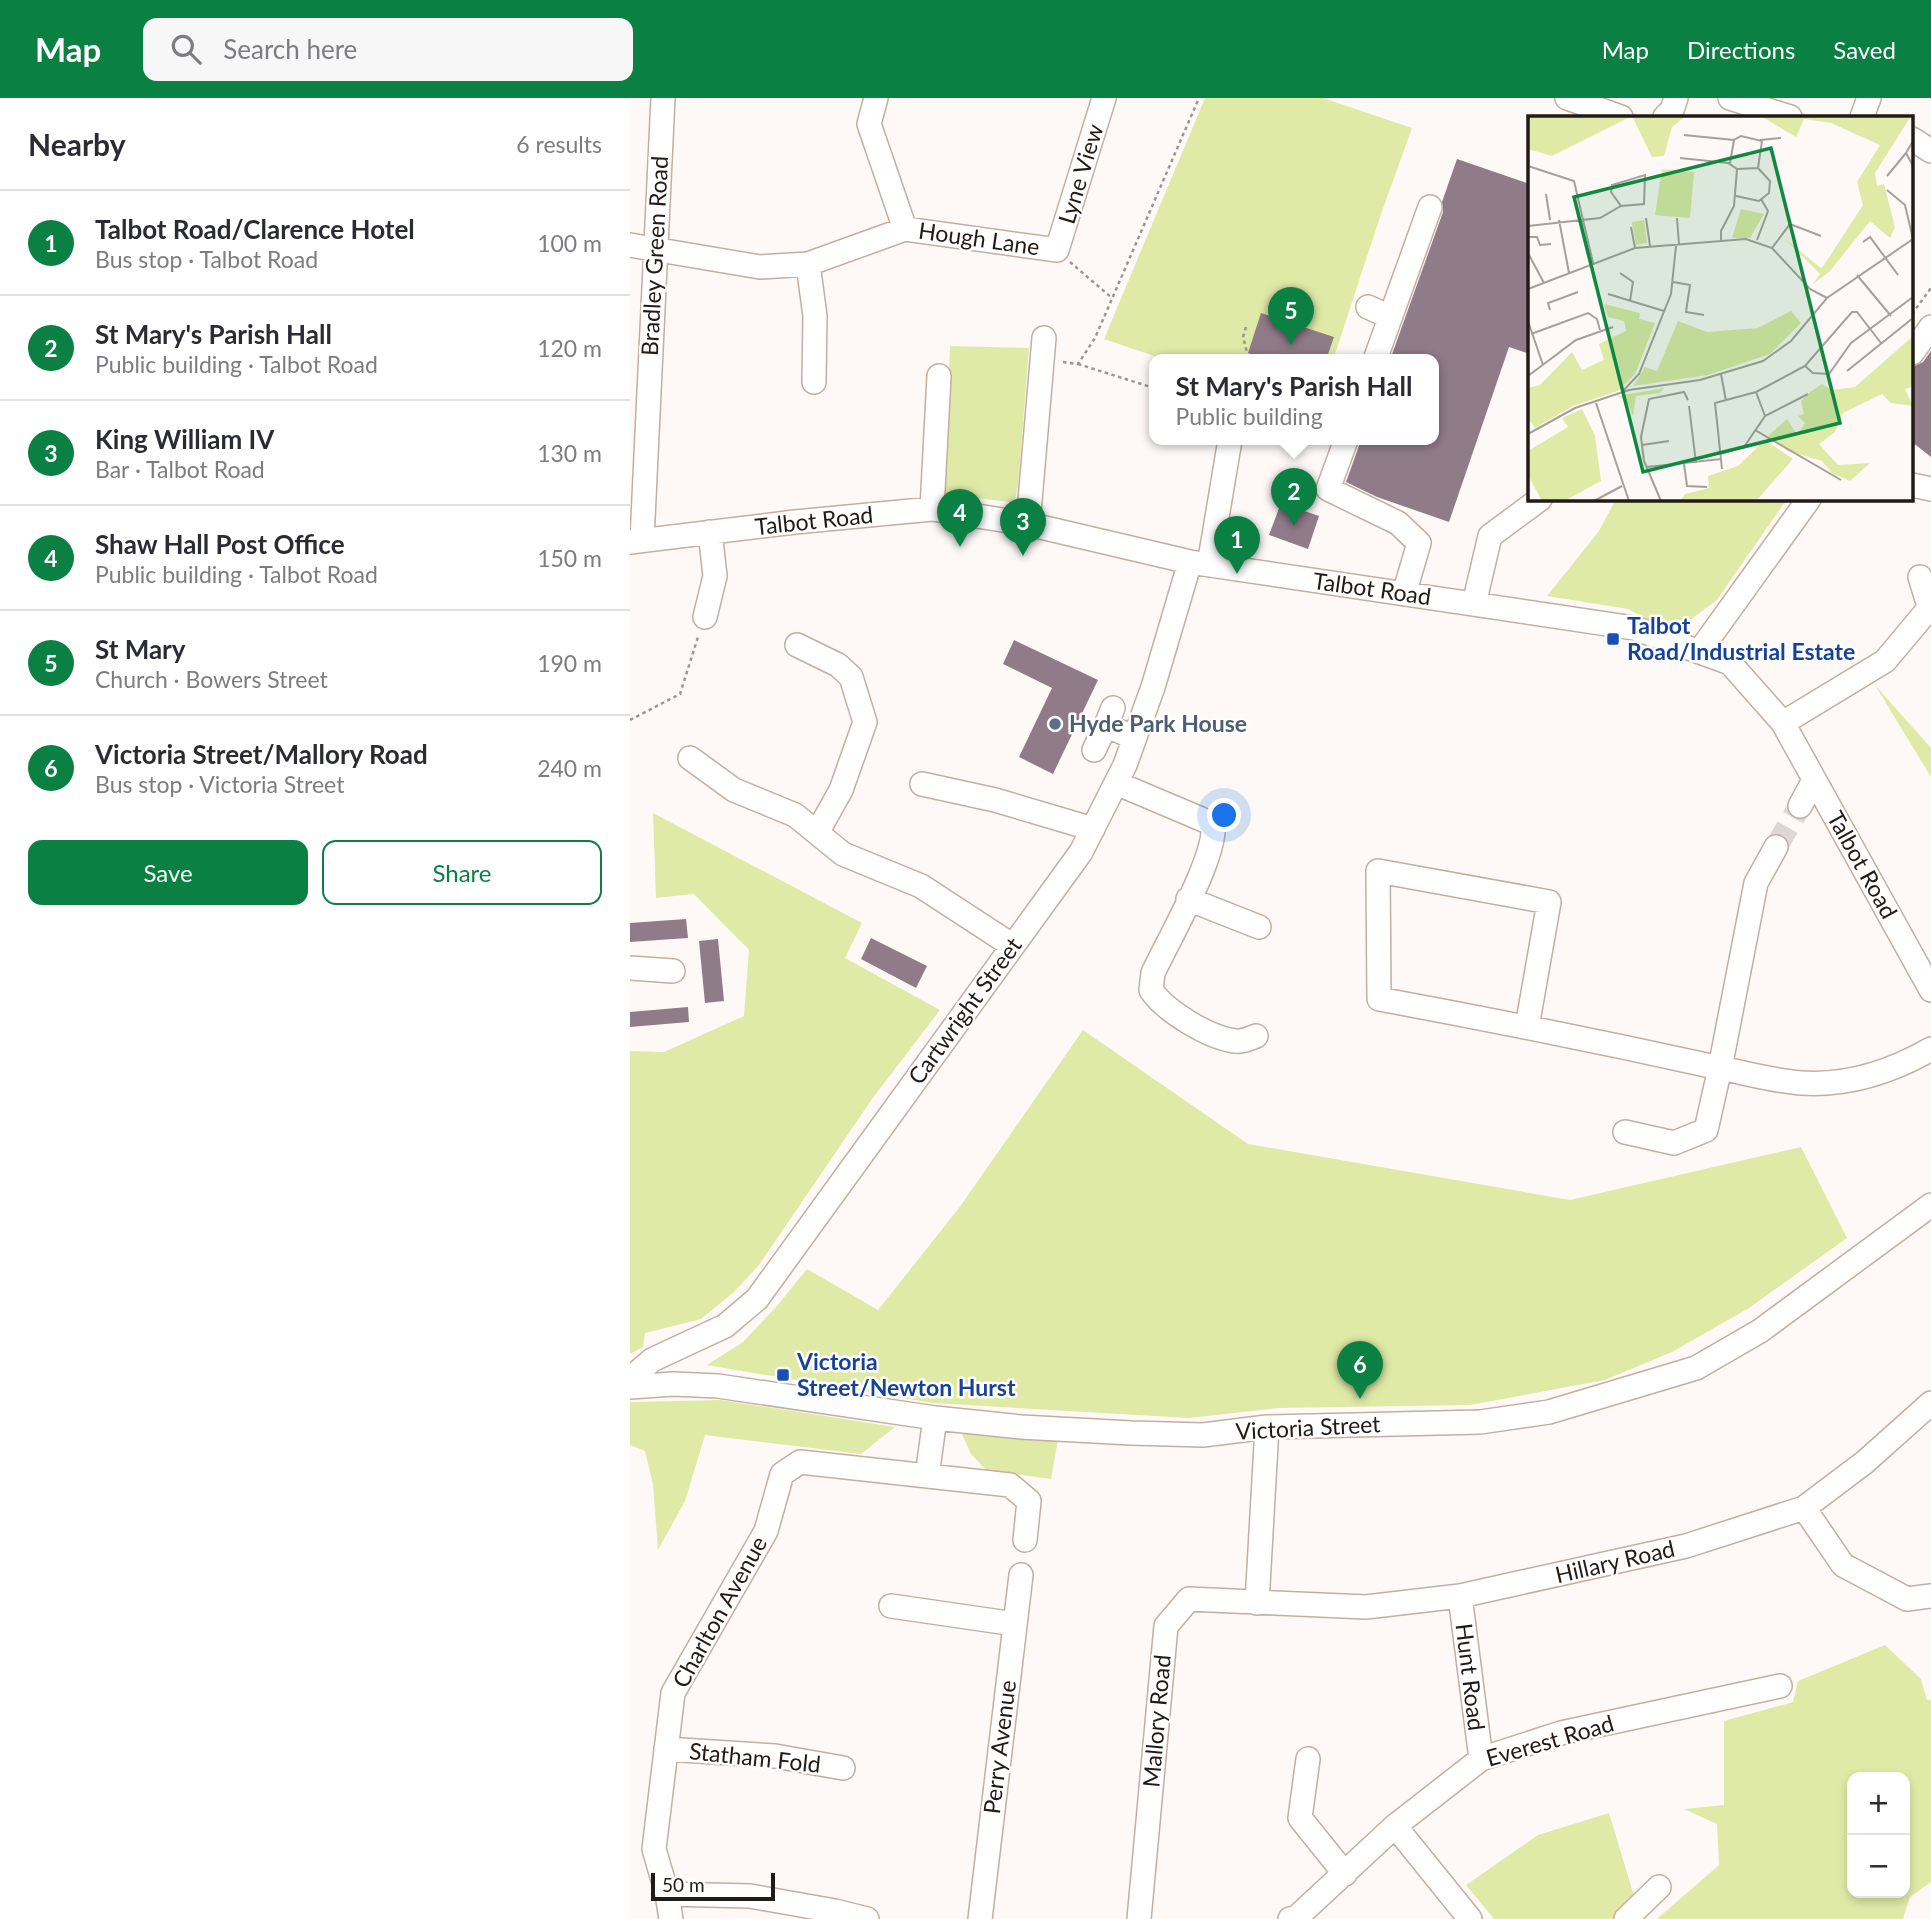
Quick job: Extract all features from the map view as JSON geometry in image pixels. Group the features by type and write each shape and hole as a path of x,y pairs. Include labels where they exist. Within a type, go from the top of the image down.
{"street":[{"name":"Bradley Green Road","path":"636,541 656,251 663,98"},
{"path":"876,98 869,124 905,229"},
{"name":"Lyne View","path":"1057,250 1104,98"},
{"path":"1666,116 1672,110 1676,98"},
{"path":"1730,98 1787,116"},
{"path":"1572,99 1618,116"},
{"path":"1913,140 1931,151"},
{"path":"1377,354 1430,207"},
{"name":"Hough Lane","path":"630,246 760,267 808,264 905,229 1057,250"},
{"path":"808,264 815,316 814,382"},
{"path":"1368,307 1390,317"},
{"path":"1913,352 1931,327"},
{"path":"1028,524 1044,338"},
{"path":"932,509 939,376"},
{"name":"Cartwright Street","path":"630,1379 652,1360 725,1326 757,1300 1081,852 1116,783 1199,564 1229,445"},
{"path":"1344,445 1328,489 1398,523 1419,544 1404,594"},
{"path":"1913,485 1931,489"},
{"path":"1474,604 1490,536 1539,500"},
{"path":"1699,652 1809,500"},
{"name":"Talbot Road","path":"636,541 932,509 1028,524 1199,564 1634,628 1730,663 1783,723 1931,990"},
{"path":"705,617 715,576 710,532"},
{"path":"1783,723 1885,661 1931,603 1927,600 1920,577"},
{"path":"797,645 838,664 851,677 865,722 841,790 817,833"},
{"path":"1094,750 1109,716 1134,738"},
{"path":"690,758 734,790 795,815 843,854 920,886 1013,946"},
{"path":"1800,806 1814,780"},
{"path":"1116,783 1213,824 1214,834 1209,857 1153,973 1151,990 1164,1006 1216,1036 1242,1042 1256,1036"},
{"path":"922,784 995,800 1093,829"},
{"path":"1625,1132 1674,1143 1706,1130 1755,883 1776,847"},
{"path":"1527,1027 1549,902 1378,871 1379,999 1799,1083 1835,1083 1875,1075 1931,1049"},
{"path":"1188,899 1259,928"},
{"path":"630,968 673,971"},
{"name":"Victoria Street","path":"630,1387 673,1384 718,1386 935,1418 1021,1427 1131,1433 1203,1435 1267,1427 1480,1422 1503,1419 1549,1412 1696,1368 1760,1331 1931,1205"},
{"name":"Hillary Road","path":"1257,1603 1366,1607 1460,1596 1686,1546 1804,1508 1865,1462 1931,1403"},
{"path":"927,1476 935,1418"},
{"path":"1257,1603 1267,1427"},
{"name":"Charlton Avenue","path":"671,1919 654,1849 673,1693 766,1531 782,1474 800,1462 1010,1485 1029,1501 1025,1540"},
{"path":"1804,1508 1843,1565 1907,1599 1931,1596"},
{"name":"Perry Avenue","path":"980,1919 1021,1575"},
{"name":"Hunt Road","path":"1460,1596 1481,1759"},
{"name":"Mallory Road","path":"1139,1919 1166,1626 1189,1599 1257,1603"},
{"path":"891,1606 1015,1624"},
{"name":"Everest Road","path":"1290,1919 1297,1917 1395,1826 1481,1759 1561,1733 1780,1686"},
{"name":"Statham Fold","path":"666,1749 775,1756 843,1768"},
{"path":"1308,1759 1300,1818 1345,1874"},
{"path":"1395,1826 1470,1919"},
{"path":"1626,1919 1659,1887"},
{"path":"667,1894 750,1896 867,1919"}],"path":[{"path":"1078,364 1095,338 1199,98"},
{"path":"1057,250 1112,298"},
{"path":"1913,313 1931,288"},
{"path":"1246,327 1242,337 1247,354"},
{"path":"1042,362 1078,364 1149,386"},
{"path":"630,720 680,694 705,617"}],"green space":[{"path":"1205,98 1323,98 1412,128 1335,354 1149,354 1104,339"},
{"path":"950,346 1029,348 1018,487 1015,499 1010,502 944,494"},
{"path":"1615,500 1786,500 1717,600 1690,620 1664,629 1628,609 1547,596 1599,531"},
{"path":"1875,685 1931,748 1931,777"},
{"path":"653,813 862,923 845,958 940,1010 872,1099 759,1265 734,1292 701,1319 645,1333 643,1347 630,1354 630,1051 664,1052 744,1016 749,950 694,894 656,898"},
{"path":"1083,1030 1248,1144 1570,1200 1801,1147 1847,1238 1749,1308 1672,1352 1605,1380 1470,1405 1278,1408 1189,1418 932,1403 707,1365 743,1342 807,1269 878,1310 959,1208"},
{"path":"721,1400 895,1427 861,1454 705,1435 685,1501 658,1550 653,1484 645,1451 630,1445 630,1402"},
{"path":"961,1432 1058,1439 1051,1479 986,1470 971,1454"},
{"path":"1885,1645 1921,1679 1927,1700 1931,1700 1931,1882 1910,1897 1910,1772 1847,1772 1847,1898 1910,1898 1903,1919 1657,1919 1719,1865 1717,1824 1684,1809 1724,1805 1724,1721 1793,1702 1798,1681"},
{"path":"1609,1813 1641,1919 1494,1919 1466,1885 1538,1835"}],"building":[{"path":"1457,159 1528,183 1528,353 1509,347 1449,522 1377,497 1346,482 1359,445 1439,445 1439,354 1392,354 1443,212 1442,202"},
{"path":"1261,313 1334,337 1328,354 1248,353"},
{"path":"1931,351 1931,457 1913,443 1913,367 1923,362"},
{"path":"1281,503 1319,516 1308,549 1269,535"},
{"name":"Hyde Park House","path":"1014,640 1098,680 1053,774 1019,757 1052,688 1003,664"},
{"path":"686,919 688,938 630,942 630,923"},
{"path":"871,938 927,966 916,988 861,959"},
{"path":"718,939 724,1001 705,1003 699,941"},
{"path":"688,1007 689,1022 630,1027 630,1012"}],"tunnel":[{"path":"1776,847 1800,806"}],"place":[{"name":"St Mary","path":"1291,345"},
{"name":"St Mary's Parish Hall","path":"1294,526"},
{"name":"Shaw Hall Post Office","path":"960,547"},
{"name":"King William IV","path":"1023,556"},
{"name":"Talbot Road/Clarence Hotel","path":"1237,574"},
{"name":"Talbot Road/Industrial Estate","path":"1613,639"},
{"name":"Hyde Park House","path":"1055,724"},
{"name":"Victoria Street/Newton Hurst","path":"783,1375"},
{"name":"Victoria Street/Mallory Road","path":"1360,1399"}]}
